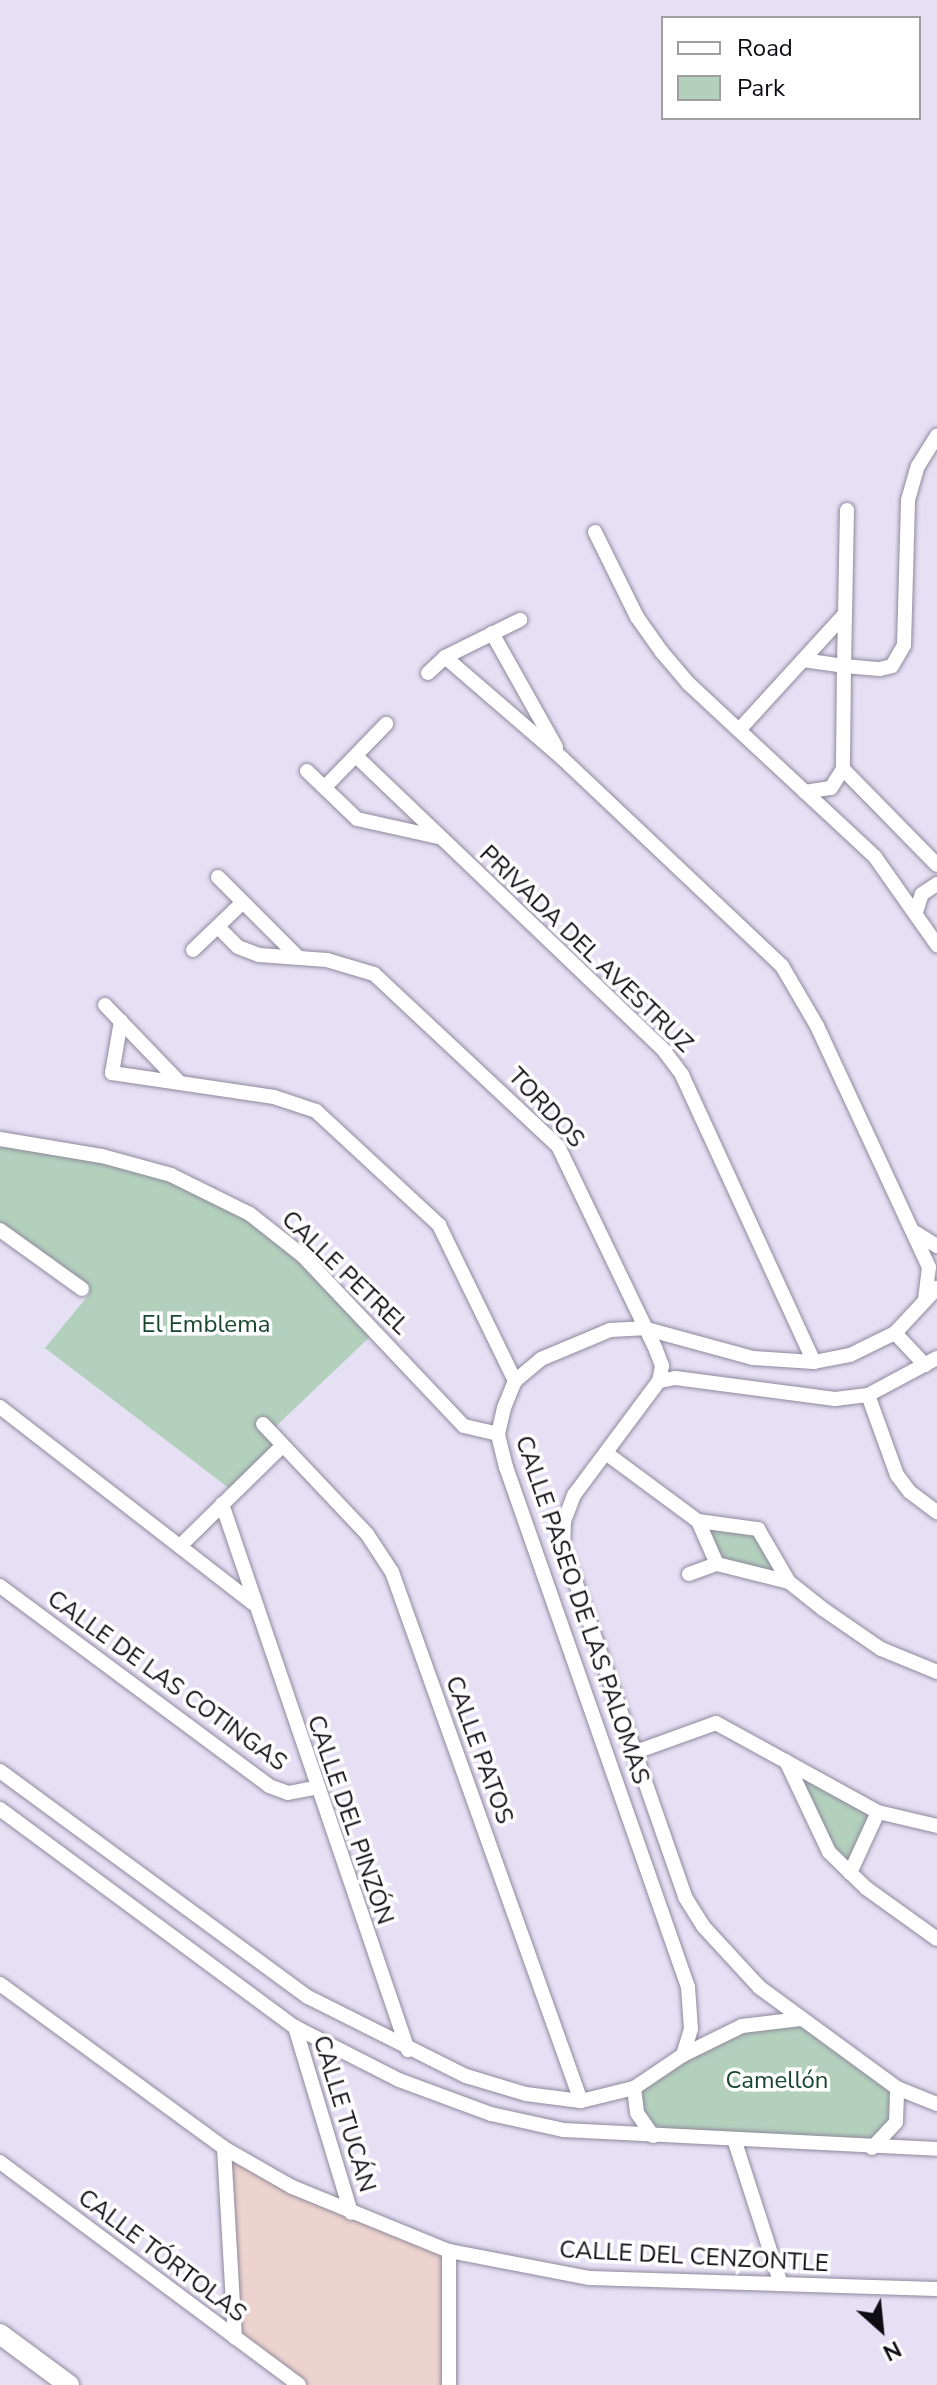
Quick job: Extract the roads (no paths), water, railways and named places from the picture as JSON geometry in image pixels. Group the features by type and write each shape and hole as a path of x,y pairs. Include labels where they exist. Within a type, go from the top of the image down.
{"street":[{"path":"803,660 880,669 899,658 904,645 908,500 918,466 937,436"},
{"path":"805,792 831,788 843,769 847,510"},
{"path":"595,532 637,617 661,651 739,730 875,857 937,945"},
{"path":"739,730 845,614"},
{"path":"428,673 445,657 520,620"},
{"path":"492,633 562,758"},
{"path":"445,657 562,758 782,966 817,1026 913,1230 931,1277 922,1307"},
{"path":"325,787 386,724"},
{"name":"PRIVADA DEL AVESTRUZ","path":"356,756 662,1048 682,1075 814,1362"},
{"path":"843,769 937,865"},
{"path":"307,771 357,819 438,837"},
{"path":"218,877 298,957"},
{"path":"916,912 922,894 937,884"},
{"path":"193,950 243,902"},
{"name":"TORDOS","path":"218,927 238,947 374,974 558,1146 662,1366 659,1381"},
{"path":"105,1005 179,1082"},
{"path":"121,1021 112,1073 282,1099 316,1111 439,1225 515,1381 541,1359 610,1330 643,1328 753,1358 814,1362 850,1355 895,1333 937,1288"},
{"name":"CALLE PETREL","path":"0,1139 102,1156 171,1175 250,1214 303,1256 464,1426 498,1434"},
{"path":"0,1230 82,1289"},
{"path":"913,1230 937,1246"},
{"path":"659,1381 675,1378 835,1399 868,1395 931,1361 895,1333"},
{"name":"CALLE PASEO DE LAS PALOMAS","path":"515,1381 498,1434 688,1987 691,2029 683,2055"},
{"name":"CALLE PASEO DE LAS PALOMAS","path":"659,1381 574,1495 564,1521 563,1546 685,1897 703,1926 759,1987 897,2088 937,2104"},
{"path":"868,1395 897,1475 910,1492 937,1512"},
{"path":"0,1407 253,1603"},
{"name":"CALLE PATOS","path":"263,1424 367,1534 392,1572 581,2101"},
{"path":"181,1545 282,1446"},
{"path":"606,1453 698,1521 717,1564"},
{"name":"CALLE DEL PINZÓN","path":"222,1504 314,1788 408,2050"},
{"path":"698,1521 758,1529 789,1582 860,1637 937,1672"},
{"path":"689,1574 717,1564 789,1582"},
{"name":"CALLE DE LAS COTINGAS","path":"0,1586 269,1786 288,1793 314,1788"},
{"path":"633,1753 716,1723 878,1812 937,1826"},
{"path":"786,1760 816,1830 850,1873 937,1939"},
{"path":"0,1771 308,1997 408,2050 481,2081 581,2101 634,2088 683,2055 742,2026 771,2019 801,2019"},
{"path":"0,1809 295,2027 399,2080 491,2114 564,2130 735,2142 937,2149"},
{"path":"850,1873 878,1812"},
{"name":"CALLE DEL CENZONTLE","path":"0,1984 224,2148 351,2213 449,2251 589,2278 937,2289"},
{"name":"CALLE TUCÁN","path":"295,2027 351,2213"},
{"path":"634,2088 637,2113 653,2136"},
{"path":"872,2148 896,2122 897,2088"},
{"path":"735,2142 781,2284"},
{"path":"224,2148 235,2338"},
{"name":"CALLE TÓRTOLAS","path":"0,2162 299,2385"},
{"path":"449,2251 449,2385"},
{"path":"0,2334 69,2385"}],"park label":[{"name":"El Emblema","path":"206,1325"},
{"name":"Camellón","path":"777,2081"}]}
